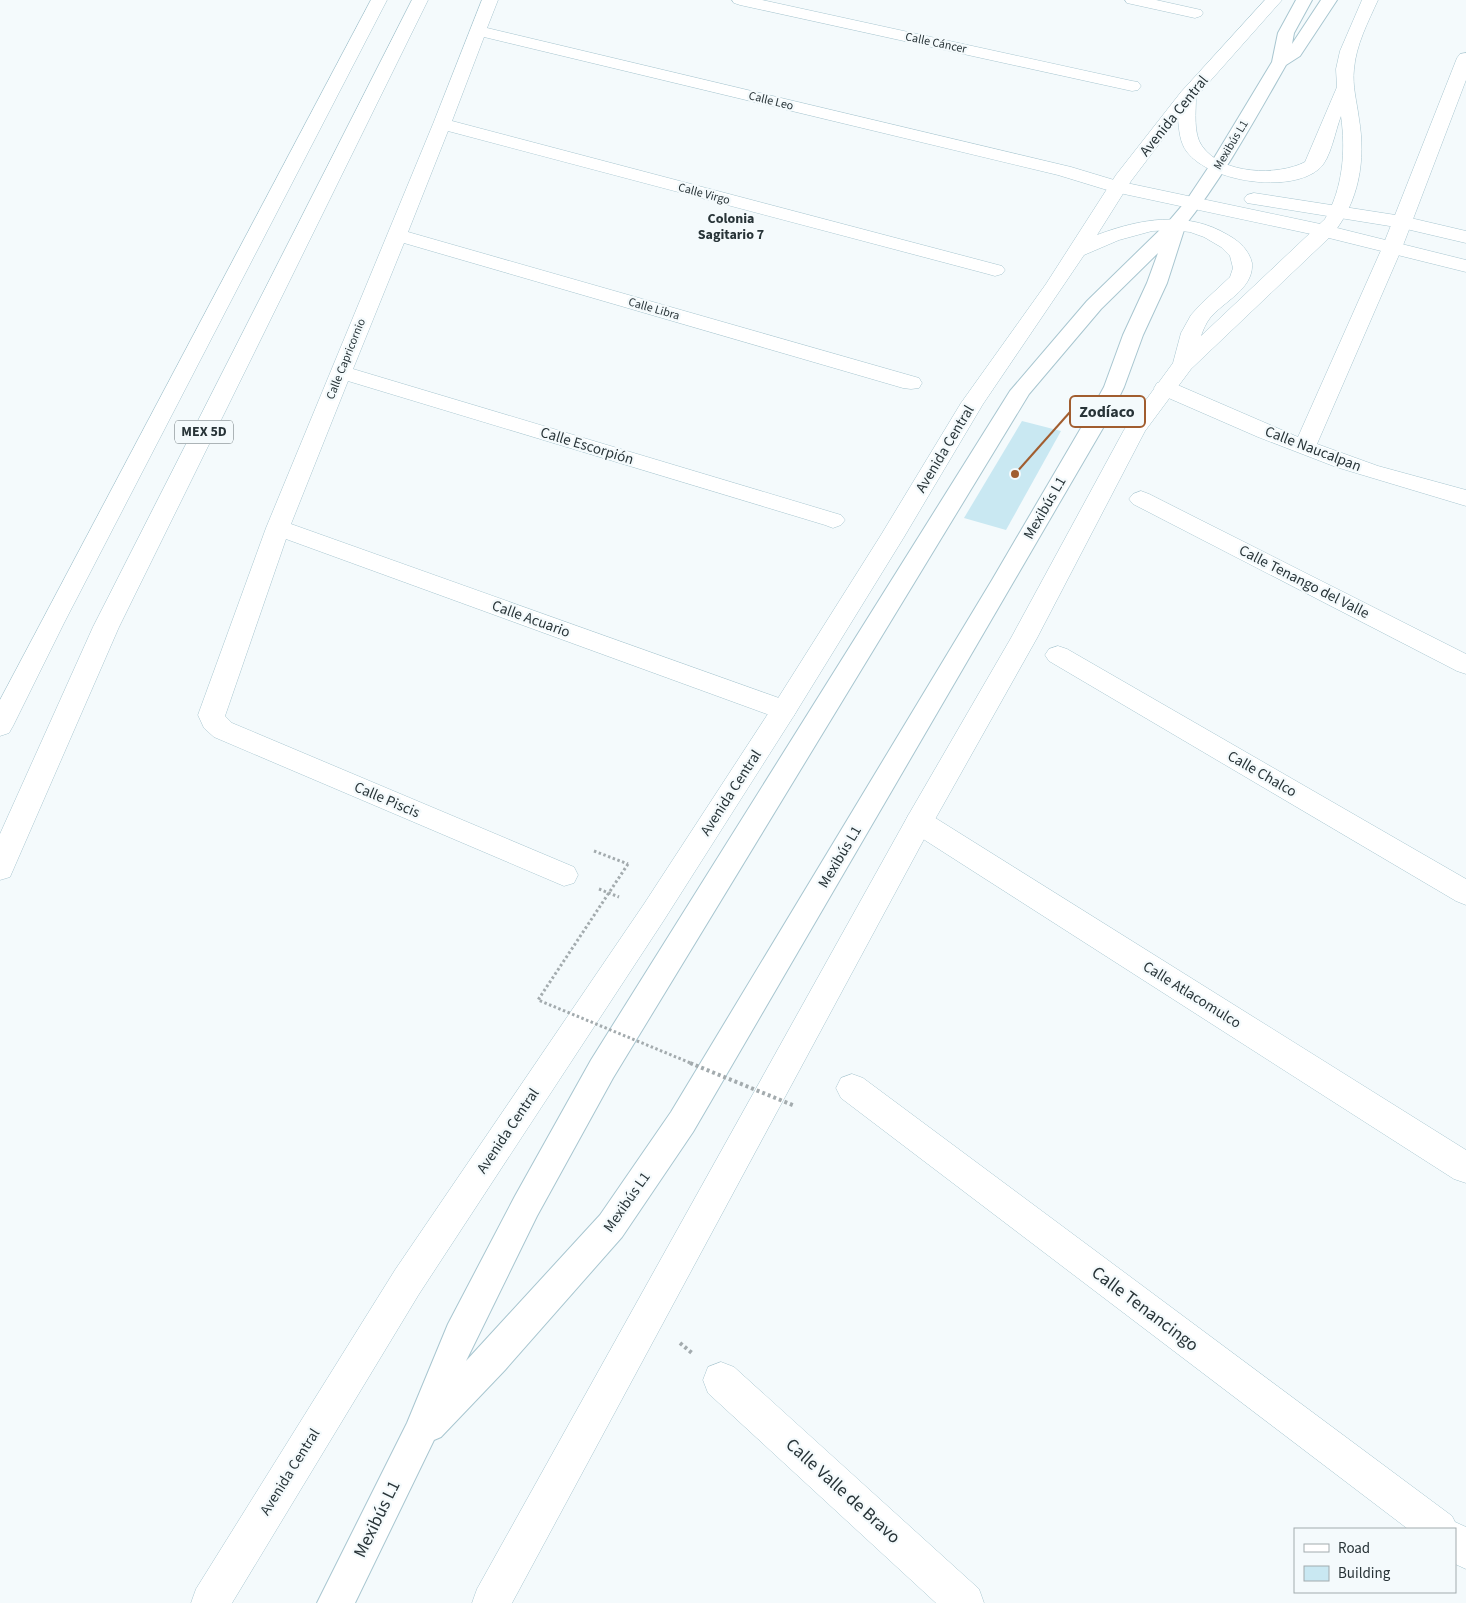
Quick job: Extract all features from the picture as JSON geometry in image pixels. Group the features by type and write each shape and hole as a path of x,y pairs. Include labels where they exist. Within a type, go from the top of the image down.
{"main road":[{"name":"MEX 5D","path":"0,726 379,0"},
{"name":"MEX 5D","path":"0,869 18,824 106,627 420,0"},
{"name":"Calle Capricornio","path":"213,721 211,715 212,708 278,528 442,124 490,0"},
{"name":"Calle Cáncer","path":"740,0 1132,86"},
{"path":"1132,0 1195,13"},
{"name":"Avenida Central","path":"210,1603 407,1282 654,912 784,710 892,537 972,403 1055,285 1120,183 1187,96 1274,0"},
{"path":"491,1603 918,822 1024,638 1135,430 1183,364 1332,222 1348,184 1352,162 1352,134 1344,89 1345,67 1351,42 1370,0"},
{"name":"Calle Leo","path":"479,30 1064,172 1332,222"},
{"path":"1305,447 1392,248 1466,58"},
{"path":"1187,96 1190,140 1203,158 1217,168 1243,174 1280,176 1300,172 1313,165 1318,159 1326,130 1344,89"},
{"name":"Calle Virgo","path":"442,124 995,270"},
{"path":"1332,222 1402,222 1466,237"},
{"path":"1332,222 1392,248 1466,266"},
{"path":"1076,251 1103,238 1151,225 1176,225 1200,230 1223,239 1234,248 1242,260 1242,272 1236,282 1206,310 1193,329 1186,347 1183,364"},
{"name":"Calle Libra","path":"397,235 910,383"},
{"name":"Calle Escorpión","path":"340,372 833,520"},
{"name":"Calle Naucalpan","path":"1165,388 1305,447 1371,471 1466,498"},
{"name":"Calle Tenango del Valle","path":"1141,499 1466,665"},
{"name":"Calle Acuario","path":"278,528 784,710"},
{"name":"Calle Chalco","path":"1058,655 1466,893"},
{"name":"Calle Piscis","path":"213,721 224,730 564,875"},
{"name":"Calle Atlacomulco","path":"918,822 1466,1168"},
{"name":"Calle Tenancingo","path":"852,1088 1438,1528"},
{"name":"Calle Valle de Bravo","path":"721,1380 966,1603"},
{"path":"1456,1542 1466,1550"}],"lane":[{"name":"Mexibús L1","path":"336,1603 419,1435 460,1336 526,1206 602,1069 1020,391 1094,305 1176,225 1197,197 1217,168 1280,62 1286,34 1304,0"},
{"name":"Mexibús L1","path":"1280,62 1294,53 1329,0"},
{"name":"Mexibús L1","path":"419,1435 493,1358 611,1226 682,1122 994,597 1099,416 1114,387 1133,335 1157,283 1176,225"}],"path":[{"path":"628,864 538,1000 795,1106"},
{"path":"564,875 654,912"},
{"path":"648,1314 721,1380"}],"building":[{"path":"1022,421 1061,431 1006,530 964,518"}],"place":[{"name":"Zodíaco","path":"1015,474"}],"district":[{"name":"Colonia Sagitario 7","path":"731,227"}]}
